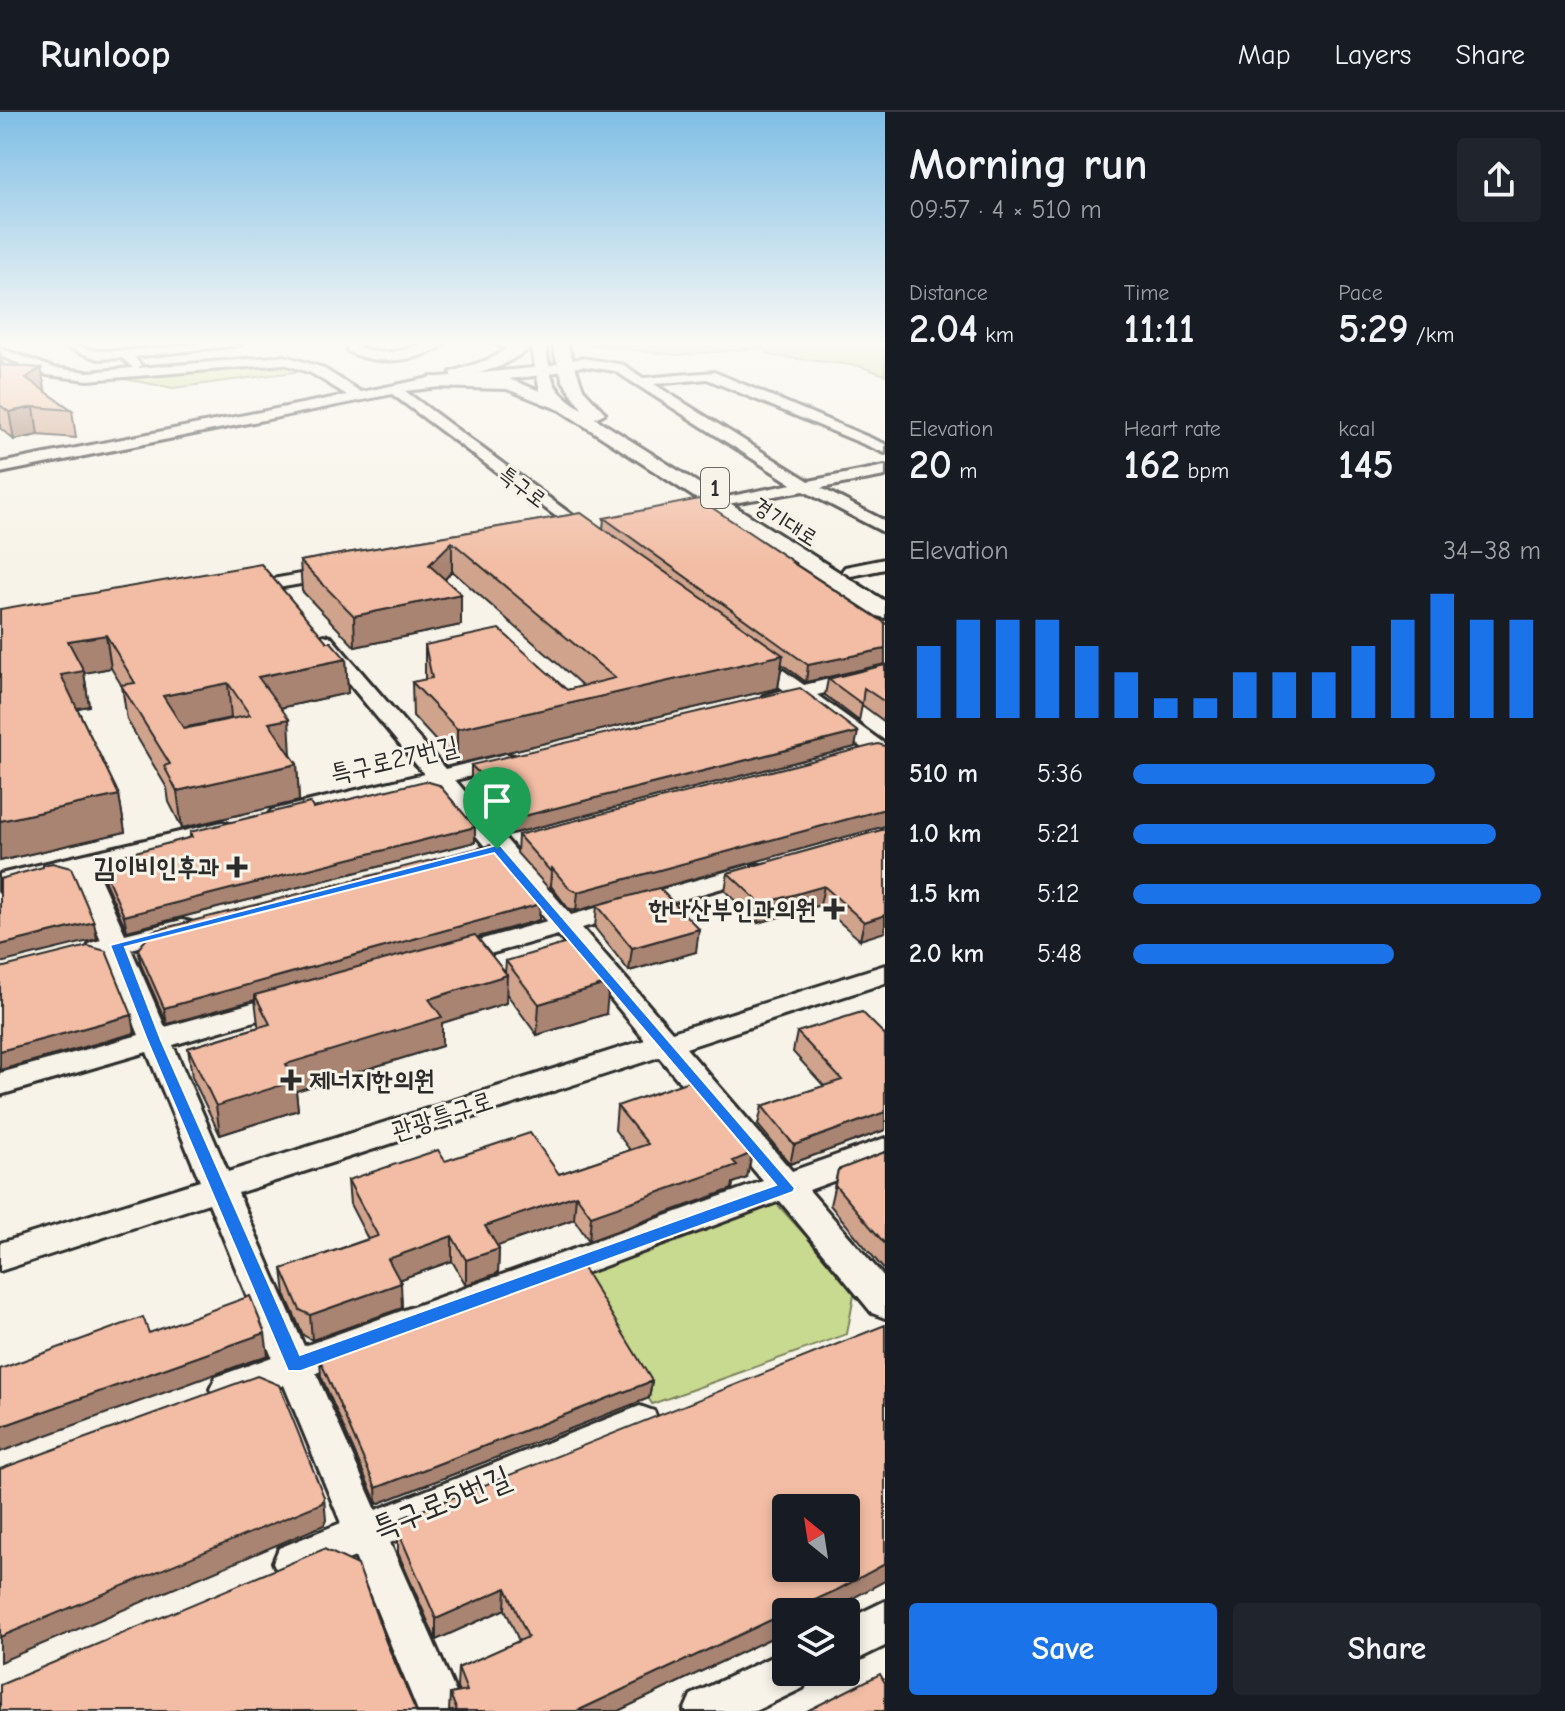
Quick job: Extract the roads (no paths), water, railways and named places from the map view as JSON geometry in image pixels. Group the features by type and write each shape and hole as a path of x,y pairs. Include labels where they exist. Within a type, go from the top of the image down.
{"main road":[{"name":"경기대로","path":"579,416 723,501 885,591"},
{"name":"경기대로","path":"599,416 885,611"}],"street":[{"path":"0,468 261,416"},
{"name":"특구로","path":"431,416 588,527 604,547"},
{"path":"692,416 806,486 885,528"},
{"path":"806,416 885,449"},
{"path":"672,512 885,471"},
{"path":"551,534 588,527"},
{"path":"851,571 885,564"},
{"path":"228,592 348,571"},
{"path":"275,584 787,1188 880,1320"},
{"path":"739,647 882,752"},
{"path":"741,707 885,672"},
{"path":"849,758 882,752"},
{"name":"특구로27번길","path":"0,882 531,756"},
{"path":"467,857 527,841"},
{"path":"81,863 441,1711"},
{"path":"426,963 778,865"},
{"path":"73,956 208,922"},
{"name":"관광특구로","path":"0,1257 885,974"},
{"path":"0,1084 321,993"},
{"path":"192,1403 885,1150"},
{"name":"특구로5번길","path":"262,1576 364,1532 668,1412"},
{"path":"860,1636 885,1623"},
{"path":"707,1711 772,1679"}],"place":[{"name":"김이비인후과","path":"237,867"},
{"name":"한나산부인과의원","path":"834,909"},
{"name":"제너지한의원","path":"291,1080"}]}
